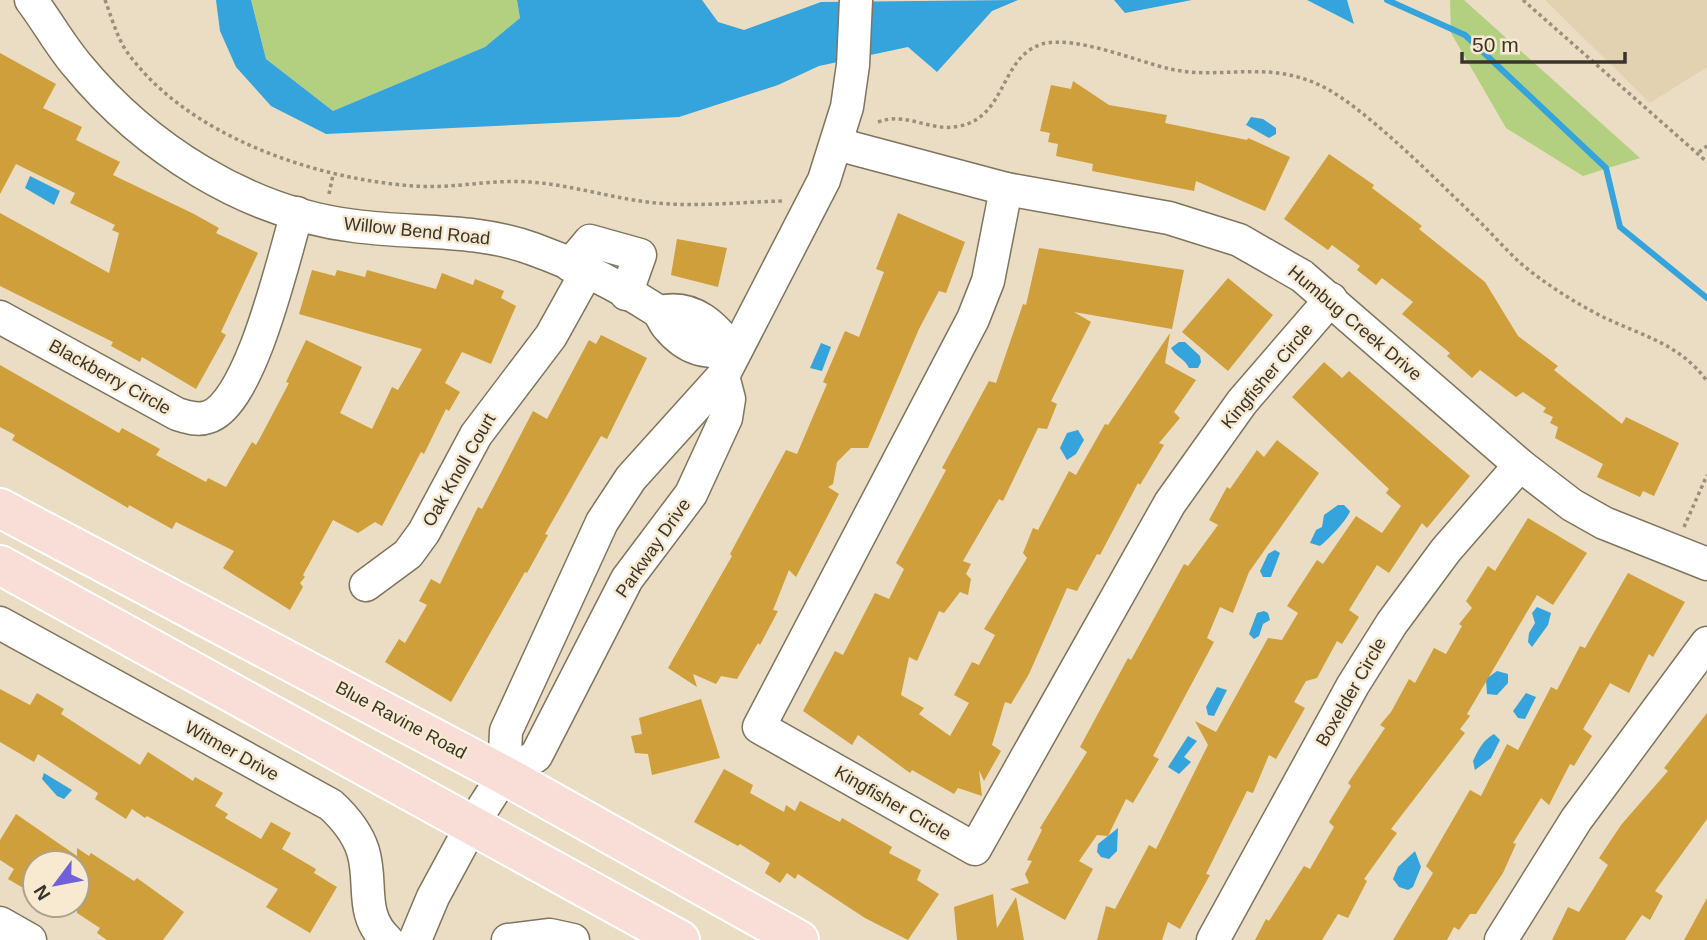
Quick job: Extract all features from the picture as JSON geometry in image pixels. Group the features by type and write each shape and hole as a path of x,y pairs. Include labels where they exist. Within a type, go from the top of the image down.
{"main road":[{"name":"Blue Ravine Road","path":"0,508 503,775 799,940"},
{"path":"0,565 680,940"}],"street":[{"name":"Willow Bend Road","path":"31,0 76,64 141,131 220,182 297,213 345,225 456,233 502,240 578,269 660,312 675,309 688,312 714,326 729,364"},
{"name":"Parkway Drive","path":"503,775 506,731 602,522 631,478 729,364 809,212 837,144 847,107 853,65 856,0"},
{"name":"Humbug Creek Drive","path":"837,144 1006,189 1205,227 1272,256 1331,299 1520,465 1583,511 1638,537 1707,564"},
{"name":"Kingfisher Circle","path":"1006,189 988,281 974,319 759,727 975,849 1170,503 1242,402 1331,299"},
{"name":"Blackberry Circle","path":"0,317 177,414 193,419 209,417 233,397 253,358 297,213"},
{"name":"Oak Knoll Court","path":"366,585 408,554 424,532 476,435 551,336 578,269"},
{"name":"Parkway Drive","path":"415,940 433,897 472,825 503,775 536,755 627,579 691,494 726,418 729,364"},
{"name":"Boxelder Circle","path":"1213,940 1347,697 1392,623 1446,550 1520,465"},
{"name":"Witmer Drive","path":"0,623 331,806 350,826 363,851 366,905 371,920 387,940"},
{"path":"1502,940 1576,820 1707,643"},
{"path":"0,923 30,940"},
{"path":"509,940 550,935 573,940"}],"path":[{"path":"104,0 115,28 135,62 145,74 191,111 264,150 333,175 416,186 530,182 678,205 786,201"},
{"path":"1523,0 1699,152 1707,162"},
{"path":"878,122 893,116 940,126 960,126 993,107 1015,62 1027,49 1045,43 1087,47 1172,69 1252,69 1302,78 1342,99 1394,140 1537,276 1599,315 1680,351 1707,381"},
{"path":"1699,152 1707,146"},
{"path":"1672,549 1707,475"}],"shaded area":[{"path":"1545,0 1707,0 1707,67 1650,103"}],"green space":[{"path":"251,0 517,0 520,18 485,47 333,111 266,59"},
{"path":"1450,0 1464,0 1640,158 1583,176 1506,128 1451,33"}],"water":[{"path":"216,0 251,0 266,59 333,111 485,47 520,18 517,0 702,0 718,22 744,30 821,2 1018,0 992,11 937,72 908,47 819,66 778,85 679,117 326,134 271,106 236,67 220,31"},
{"path":"1114,0 1192,0 1125,13"},
{"path":"1307,0 1347,0 1354,24"},
{"path":"1251,117 1263,119 1276,128 1276,134 1269,138 1246,125"},
{"path":"30,176 60,191 54,205 25,188"},
{"path":"1179,342 1185,342 1200,356 1198,368 1189,368 1173,351 1171,348"},
{"path":"821,343 831,347 822,371 810,368"},
{"path":"1078,430 1084,440 1076,454 1067,460 1060,448 1067,433"},
{"path":"1338,505 1344,505 1350,511 1345,519 1320,546 1310,543 1316,530 1322,527 1324,515"},
{"path":"1275,550 1280,553 1271,577 1263,577 1260,571 1268,554"},
{"path":"1537,607 1551,613 1548,625 1532,647 1528,642 1529,633 1535,623 1532,613"},
{"path":"1257,613 1268,613 1270,620 1263,624 1259,636 1254,639 1249,634"},
{"path":"1497,671 1508,674 1508,683 1497,695 1487,694 1486,679"},
{"path":"1217,687 1227,690 1214,716 1208,715 1206,707"},
{"path":"1526,693 1536,697 1525,719 1518,718 1513,711"},
{"path":"1494,734 1500,740 1491,758 1475,770 1473,761 1477,753 1484,742"},
{"path":"1188,736 1197,741 1184,757 1191,762 1179,774 1168,767"},
{"path":"44,773 72,790 64,799 57,796 42,779"},
{"path":"1118,828 1117,851 1109,859 1101,857 1097,852 1098,844"},
{"path":"1415,851 1421,867 1413,887 1408,890 1399,887 1393,879 1398,867"}],"building":[{"path":"0,53 56,84 43,108 82,127 76,140 120,162 113,175 194,214 219,228 216,233 258,253 221,332 226,335 196,389 142,357 140,362 111,346 113,342 0,286 0,213 109,273 119,233 112,230 115,225 70,203 75,193 16,164 0,194"},
{"path":"1073,81 1109,105 1167,115 1165,123 1247,140 1248,138 1290,157 1265,211 1196,181 1194,191 1092,171 1093,164 1056,156 1058,144 1048,142 1050,133 1040,131 1051,85 1071,89"},
{"path":"1329,154 1374,185 1372,188 1422,226 1419,229 1485,282 1518,336 1558,366 1554,370 1622,424 1626,417 1679,443 1654,496 1643,491 1640,497 1597,477 1603,464 1555,438 1558,427 1550,423 1553,417 1543,412 1546,408 1523,392 1516,397 1480,370 1472,378 1447,356 1450,353 1402,314 1413,302 1382,278 1376,285 1357,270 1360,266 1332,245 1328,250 1284,219"},
{"path":"898,213 965,242 946,293 939,291 919,329 868,448 851,448 837,462 833,484 828,487 839,494 796,577 789,570 773,610 778,611 760,645 758,643 737,679 721,676 716,684 693,674 697,687 668,668 732,556 730,554 786,450 797,454 827,384 823,382 845,331 859,337 884,272 876,269"},
{"path":"677,239 727,248 718,287 671,275"},
{"path":"1039,248 1184,270 1172,329 1074,312 1091,322 1051,401 1057,404 1047,429 1038,428 1003,501 999,499 963,561 971,564 966,574 971,579 968,595 960,592 944,613 939,611 917,661 909,657 901,695 924,708 919,714 950,736 969,703 954,695 972,662 979,665 995,635 984,629 1027,558 1023,553 1033,528 1038,530 1069,471 1076,475 1105,424 1108,425 1170,333 1165,363 1196,380 1174,412 1180,418 1159,443 1164,445 1140,485 1138,483 1100,555 1097,554 1077,591 1067,588 1029,674 1011,704 1005,702 992,745 1001,751 984,781 979,770 982,796 958,788 954,794 912,770 910,773 858,735 852,745 803,711 835,651 843,655 875,593 889,599 904,569 896,563 946,470 942,468 989,381 996,383 1023,304 1026,305"},
{"path":"312,270 335,276 337,270 365,277 367,270 436,289 442,273 473,285 475,279 504,291 501,298 516,306 491,364 462,352 445,383 460,392 449,411 446,409 424,454 421,452 382,526 375,522 358,533 333,520 303,575 305,577 300,583 303,587 290,610 223,568 234,551 176,522 172,529 129,505 128,508 12,440 15,435 0,427 0,365 119,433 122,428 160,449 156,455 206,482 208,478 226,487 252,442 256,445 260,438 289,383 286,382 306,340 362,367 340,413 372,429 392,387 398,390 422,349 299,314"},
{"path":"1228,278 1273,315 1228,371 1182,332"},
{"path":"601,335 647,358 607,439 601,436 545,534 548,535 527,573 525,572 451,702 385,662 399,639 405,643 427,605 419,601 431,579 440,584 478,507 482,509 533,411 547,419 589,340 596,344"},
{"path":"1324,362 1342,378 1349,371 1470,476 1427,528 1422,523 1389,573 1377,565 1349,610 1359,617 1342,644 1337,641 1317,678 1306,681 1294,702 1305,708 1276,759 1269,755 1253,793 1247,791 1206,874 1210,875 1180,929 1168,922 1162,940 1097,940 1106,906 1115,909 1149,845 1156,849 1208,745 1195,721 1216,732 1268,638 1282,640 1298,613 1287,606 1317,560 1323,564 1356,516 1382,533 1401,506 1386,493 1389,489 1292,397"},
{"path":"1277,440 1319,473 1249,572 1233,613 1220,607 1207,638 1214,642 1153,756 1159,759 1133,803 1126,799 1108,836 1097,835 1079,861 1093,869 1065,920 1010,889 1029,883 1025,874 1032,861 1027,860 1042,830 1040,828 1087,752 1080,747 1128,658 1131,660 1184,564 1188,566 1218,525 1209,520 1227,487 1230,489 1257,450 1264,457"},
{"path":"1528,518 1587,553 1553,605 1537,595 1467,714 1470,716 1460,729 1465,733 1391,829 1397,833 1364,879 1367,881 1348,918 1338,914 1322,940 1255,940 1266,919 1269,921 1304,866 1310,869 1334,827 1329,822 1351,786 1348,783 1385,728 1380,725 1391,712 1409,679 1415,683 1434,648 1446,654 1462,626 1459,624 1472,608 1466,601 1488,566 1495,571"},
{"path":"1628,573 1685,602 1653,657 1649,654 1629,693 1610,683 1583,729 1592,736 1574,766 1570,764 1549,805 1541,798 1513,843 1516,844 1503,873 1476,914 1470,914 1459,930 1454,927 1447,940 1393,940 1433,873 1426,866 1470,790 1481,796 1507,744 1518,750 1551,687 1557,690 1580,646 1585,648"},
{"path":"0,689 30,705 37,693 64,709 61,714 140,765 148,752 193,781 195,777 223,793 215,806 228,814 225,818 261,839 271,822 291,833 282,849 316,869 314,873 337,887 310,933 266,907 278,889 132,809 126,819 95,799 98,793 38,754 34,762 0,742"},
{"path":"701,699 720,758 652,775 648,754 635,753 631,736 642,734 639,718"},
{"path":"1707,713 1707,819 1655,891 1663,896 1650,920 1642,915 1625,940 1552,940 1568,907 1579,912 1608,865 1599,858 1621,825 1668,771 1664,768"},
{"path":"724,769 753,785 750,793 784,812 786,805 795,811 800,801 840,822 842,818 892,847 889,853 921,870 917,880 939,894 908,940 865,918 798,874 795,879 787,873 780,883 765,873 770,863 740,844 738,846 694,822"},
{"path":"16,814 67,849 21,849 21,887 8,879 14,869 0,860 0,840"},
{"path":"91,853 134,881 137,878 184,912 163,940 107,940 97,933 100,928 86,919 91,919"},
{"path":"993,894 997,928 1016,897 1024,940 957,940 954,907"},
{"path":"1707,898 1707,940 1684,940"}],"waterway":[{"path":"1387,0 1465,35 1606,168 1620,227 1707,298"}]}
